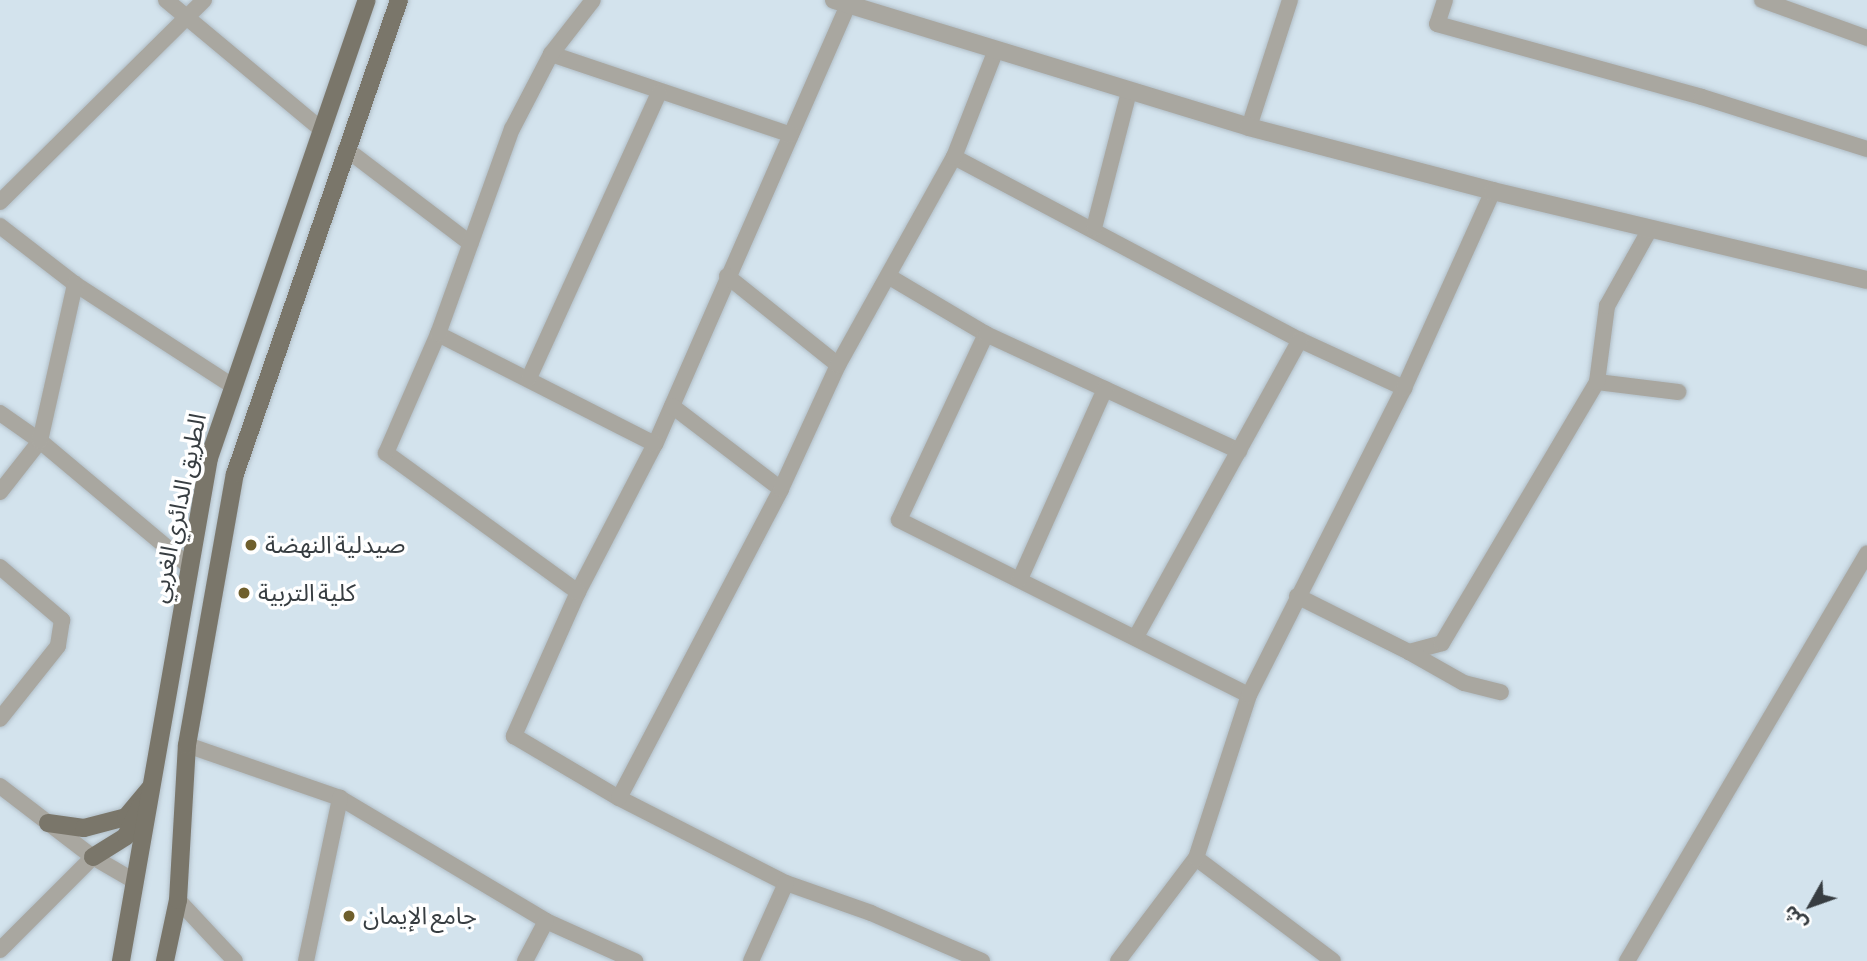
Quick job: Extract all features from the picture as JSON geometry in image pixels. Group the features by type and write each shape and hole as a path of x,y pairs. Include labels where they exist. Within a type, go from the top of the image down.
{"main road":[{"name":"الطريق الدائري الغربي","path":"121,961 209,458 231,385 323,131 367,0"},
{"name":"الطريق الدائري الغربي","path":"165,961 178,900 187,745 213,584 235,474 399,0"},
{"path":"323,131 346,149"},
{"path":"189,566 213,584"},
{"path":"48,823 84,828 126,817 150,788"},
{"path":"93,857 126,836 150,788"}],"street":[{"path":"166,0 323,131"},
{"path":"0,202 204,0"},
{"path":"578,592 386,453 438,334 512,129 551,54 593,0"},
{"path":"1445,0 1437,24 1702,97 1867,149"},
{"path":"1762,0 1867,38"},
{"path":"1248,127 1285,1"},
{"path":"982,961 936,954 872,913 786,883 620,797 514,736 578,592 672,406 791,135 841,2 1248,127 1493,191 1867,280"},
{"path":"620,797 781,489 838,365 954,157 996,50"},
{"path":"551,54 659,93 791,135"},
{"path":"1094,228 1129,92"},
{"path":"529,378 659,93"},
{"path":"346,149 470,243"},
{"path":"954,157 1094,228 1300,340 1404,388"},
{"path":"1118,961 1196,858 1249,695 1404,388 1493,191"},
{"path":"0,226 75,284 231,385"},
{"path":"1409,652 1442,643 1597,382 1607,306 1650,229"},
{"path":"727,276 838,365"},
{"path":"888,276 986,334 1239,451"},
{"path":"0,492 40,441 75,284"},
{"path":"438,334 654,444"},
{"path":"986,334 899,520 1137,635 1249,695"},
{"path":"1137,635 1300,340"},
{"path":"1597,382 1678,392"},
{"path":"1020,579 1105,389"},
{"path":"672,406 781,489"},
{"path":"0,413 40,441 189,566"},
{"path":"1627,961 1867,554"},
{"path":"0,567 62,620 58,646 0,719"},
{"path":"1297,596 1464,683 1501,692"},
{"path":"187,745 340,798 546,921 635,961"},
{"path":"0,786 93,857 134,881"},
{"path":"306,961 340,798"},
{"path":"1,948 93,857"},
{"path":"1196,858 1333,961"},
{"path":"751,961 786,883"},
{"path":"178,900 235,961"},
{"path":"524,961 546,921"}],"place":[{"name":"صيدلية النهضة","path":"251,545"},
{"name":"كلية التربية","path":"244,593"},
{"name":"جامع الإيمان","path":"349,916"}]}
